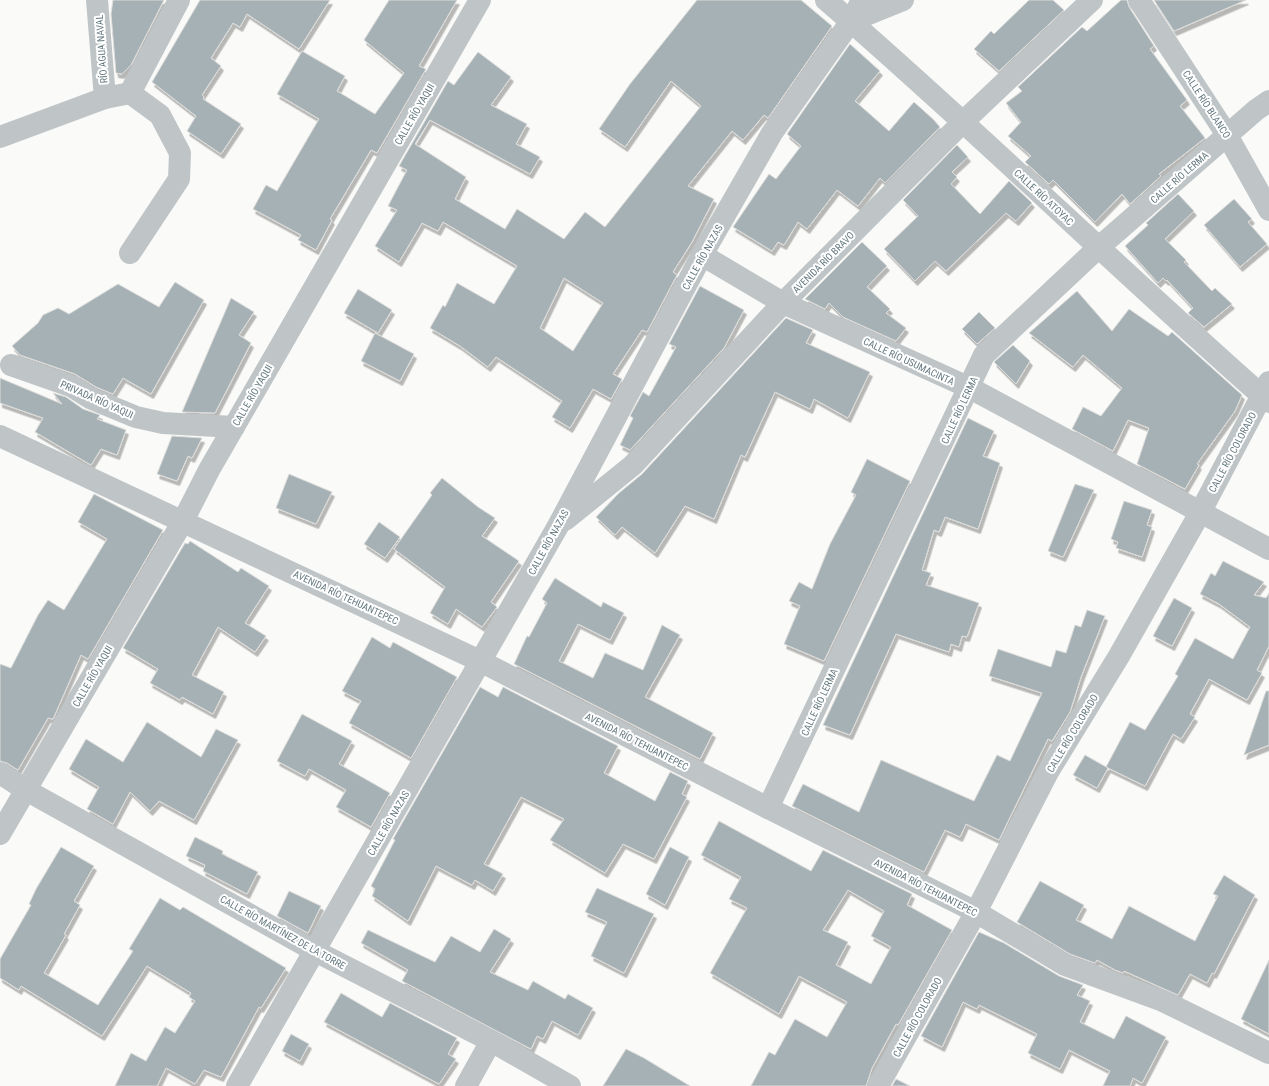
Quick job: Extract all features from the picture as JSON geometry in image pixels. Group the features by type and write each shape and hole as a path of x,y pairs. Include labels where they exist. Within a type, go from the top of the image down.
{"street":[{"name":"RÍO AGUA NAVAL","path":"97,0 105,98"},
{"path":"130,93 179,0"},
{"name":"CALLE RÍO YAQUI","path":"0,834 183,521 234,427 480,0"},
{"name":"CALLE RÍO ATOYAC","path":"826,0 964,121 1098,248 1267,393"},
{"name":"CALLE RÍO NAZAS","path":"238,1086 480,660 558,526 702,255 772,133 851,21 862,0"},
{"path":"851,21 903,0"},
{"name":"AVENIDA RÍO BRAVO","path":"558,526 633,465 783,303 964,121 1092,0"},
{"name":"CALLE RÍO BLANCO","path":"1140,0 1227,135 1269,210"},
{"path":"0,137 105,98 130,93 160,115 180,153 179,179 130,253"},
{"name":"CALLE RÍO LERMA","path":"768,808 970,388 984,355 1098,248 1256,110 1269,101"},
{"name":"CALLE RÍO USUMACINTA","path":"702,255 783,303 970,388 1201,511 1269,549"},
{"name":"PRIVADA RÍO YAQUI","path":"11,365 71,386 90,398 136,417 163,423 234,427"},
{"name":"CALLE RÍO COLORADO","path":"878,1086 976,912 1048,772 1119,656 1267,393"},
{"name":"AVENIDA RÍO TEHUANTEPEC","path":"0,436 480,660 768,808 976,912 1065,965 1163,1001 1269,1053"},
{"name":"CALLE RÍO MARTÍNEZ DE LA TORRE","path":"0,773 26,790 315,951 491,1041 570,1086"},
{"path":"466,1086 491,1041"}],"building":[{"path":"113,0 164,0 131,65 122,74 116,73 111,14"},
{"path":"200,0 330,0 299,49 247,14 240,27 233,23 211,58 221,66 202,95 204,97 203,99 241,124 221,154 187,131 196,116 152,82"},
{"path":"389,0 457,0 419,66 426,69 377,153 371,150 330,219 332,220 316,250 298,240 301,235 253,209 266,185 277,191 319,119 277,94 302,51 345,76 337,91 375,114 404,73 364,40"},
{"path":"697,0 801,0 832,26 768,118 764,115 743,140 732,131 688,186 714,199 692,242 673,272 677,275 647,332 642,330 613,374 622,379 611,399 593,389 570,428 552,417 562,401 496,357 488,367 460,346 430,328 443,305 445,307 457,283 494,304 517,266 443,222 438,231 422,223 399,262 375,246 397,210 388,206 407,170 399,166 448,81 454,85 478,52 511,77 491,105 527,124 516,144 540,157 530,174 430,120 415,144 466,177 455,199 505,229 517,209 564,239 585,212 605,227 701,106 671,81 625,147 599,129 630,84","holes":["564,278 603,303 573,351 540,328"]},
{"path":"1029,0 1053,0 1064,10 999,71 974,49 991,31 994,34"},
{"path":"1121,0 1127,0 1129,7 1154,46 1150,49 1187,100 1180,106 1205,138 1159,174 1161,176 1130,204 1122,194 1095,222 1053,180 1049,184 1025,162 1031,156 1008,136 1021,122 1006,103 1022,91 1018,87 1082,27 1087,31"},
{"path":"1154,0 1246,0 1174,31"},
{"path":"850,44 880,71 855,101 889,131 914,102 940,127 885,183 880,178 858,206 837,190 807,229 798,222 784,245 778,242 772,251 733,227 769,174 776,179 801,146 787,134"},
{"path":"957,145 968,157 952,172 957,177 951,184 980,214 1009,181 1032,203 1016,221 1006,213 946,271 935,261 915,281 884,249 918,216 903,200"},
{"path":"1178,194 1194,211 1165,239 1186,260 1184,262 1212,291 1215,288 1232,304 1204,327 1188,313 1193,308 1167,280 1166,281 1163,278 1158,283 1125,246 1148,225 1146,223"},
{"path":"1234,199 1252,219 1248,222 1267,244 1240,267 1204,225"},
{"path":"862,242 887,266 867,287 890,309 886,313 906,328 896,341 843,317 829,303 825,309 805,299"},
{"path":"175,282 204,300 151,394 123,378 113,394 96,387 75,374 20,355 12,346 38,323 43,315 58,308 69,314 118,284 159,307"},
{"path":"700,286 744,310 724,348 630,450 620,445 633,418 630,416 643,392 649,396 676,347 669,344"},
{"path":"358,289 392,310 378,333 344,313"},
{"path":"1077,291 1112,331 1129,309 1168,336 1172,332 1242,395 1235,411 1197,464 1199,465 1185,489 1137,464 1149,428 1128,420 1113,451 1072,429 1083,407 1101,416 1122,388 1083,355 1073,367 1029,333"},
{"path":"231,298 254,312 239,335 251,343 215,413 182,412"},
{"path":"979,312 995,328 977,344 962,329"},
{"path":"786,318 813,330 806,343 870,372 848,418 814,399 810,409 775,392 745,457 741,455 714,519 685,506 655,553 622,527 615,535 596,517 619,493 642,474"},
{"path":"375,333 414,354 400,381 361,361"},
{"path":"1013,345 1030,361 1016,384 994,362"},
{"path":"0,378 62,404 53,393 66,397 83,409 100,415 97,419 126,430 117,455 101,449 91,465 35,432 43,418 0,403"},
{"path":"968,418 994,431 983,456 1000,463 978,529 945,517 939,532 934,530 922,570 931,573 926,585 979,603 967,637 962,636 959,647 951,644 949,652 896,634 850,735 823,725"},
{"path":"172,436 202,438 192,458 188,456 177,481 157,474"},
{"path":"867,459 910,481 824,661 784,644 800,606 789,601 799,582 812,589 830,544 856,495 851,492"},
{"path":"289,474 332,492 316,524 276,508"},
{"path":"442,478 478,507 495,518 482,536 519,561 491,602 497,607 482,627 456,609 448,624 430,613 445,587 394,549 432,495 430,493"},
{"path":"1075,484 1094,490 1063,557 1048,551"},
{"path":"94,494 163,530 88,659 81,655 53,719 48,718 18,770 7,763 0,761 0,664 11,668 38,615 48,600 64,610 107,539 78,522"},
{"path":"1124,501 1152,510 1147,525 1152,527 1142,557 1116,548 1118,542 1111,539"},
{"path":"379,522 400,537 385,558 364,544"},
{"path":"190,541 238,572 241,568 269,586 245,623 266,636 255,652 218,627 192,675 224,692 213,714 182,697 180,700 150,683 158,669 123,648 185,543 188,544"},
{"path":"1223,561 1264,582 1254,595 1266,598 1269,593 1269,646 1257,670 1262,673 1247,700 1209,679 1190,714 1195,717 1181,739 1173,734 1145,786 1106,767 1130,722 1145,730 1178,676 1175,674 1195,638 1233,659 1250,627 1219,604 1200,594 1211,573 1215,576"},
{"path":"555,578 601,607 603,602 624,613 610,640 578,624 559,661 593,678 605,653 643,670 662,625 680,635 645,697 713,733 700,759 514,664 527,636 529,637 547,603 542,599"},
{"path":"1174,598 1192,608 1172,646 1153,636"},
{"path":"1087,610 1105,616 1081,677 1070,712 1052,741 1048,739 999,840 966,824 960,837 945,830 924,872 792,806 803,784 859,812 881,760 974,801 997,755 1010,761 1042,693 989,676 998,649 1051,667 1056,650 1066,653 1075,625 1081,627"},
{"path":"372,637 390,648 393,642 457,677 411,758 349,723 361,701 342,691"},
{"path":"480,687 498,697 503,687 618,746 604,773 655,801 670,772 688,781 682,794 687,797 654,859 623,844 605,873 550,840 564,819 521,797 484,864 503,874 493,891 475,880 472,885 436,866 408,921 372,896 375,889 371,886 395,840 393,839"},
{"path":"1266,691 1269,691 1269,745 1244,755"},
{"path":"302,714 352,741 339,764 390,793 371,827 336,807 346,790 309,769 305,776 277,761"},
{"path":"147,722 201,757 216,729 238,740 194,820 159,801 150,811 130,792 113,824 87,809 99,787 69,769 86,739 123,762"},
{"path":"1085,755 1108,768 1097,788 1073,775"},
{"path":"719,821 811,871 823,850 912,894 907,905 952,930 898,1025 896,1024 872,1068 866,1086 751,1086 769,1052 775,1055 795,1019 827,1037 847,1002 799,976 779,1014 710,973 747,908 729,899 741,877 701,855","holes":["848,890 884,911 871,936 891,947 871,984 836,965 848,942 823,930"]},
{"path":"195,837 223,851 222,854 258,872 247,894 203,871 205,865 186,856"},
{"path":"61,847 94,866 74,901 80,905 64,934 66,935 44,973 98,1005 133,951 129,949 160,898 180,910 183,907 286,968 261,1008 259,1007 221,1077 204,1070 195,1084 166,1068 157,1086 115,1086 131,1053 146,1061 165,1027 175,1033 195,1001 189,997 191,993 147,966 102,1036 21,986 19,990 0,978 0,959 31,905 29,904 36,889"},
{"path":"670,847 689,857 665,905 646,894"},
{"path":"1224,875 1255,895 1214,974 1212,973 1207,983 1190,974 1178,995 1124,971 1123,973 1115,970 1097,960 1095,963 1070,954 1017,922 1040,881 1084,905 1076,920 1112,939 1129,906 1195,941 1218,896 1213,894"},
{"path":"597,888 654,914 624,973 591,956 607,922 585,912"},
{"path":"289,891 321,906 308,933 277,916"},
{"path":"494,929 511,939 490,972 528,990 533,981 565,999 568,994 593,1008 578,1035 552,1021 543,1039 537,1036 531,1049 402,981 408,970 361,943 368,930 435,962 451,936 480,952"},
{"path":"979,932 1004,943 1059,976 1083,985 1077,995 1090,1001 1080,1022 1114,1039 1126,1016 1166,1037 1142,1083 1133,1078 1130,1086 1103,1086 1110,1071 1069,1050 1060,1069 1028,1053 1037,1034 979,1005 977,1009 963,1002 942,1047 921,1036"},
{"path":"1269,960 1269,1034 1241,1019"},
{"path":"341,993 382,1017 390,1003 457,1038 448,1054 456,1059 439,1084 324,1022"},
{"path":"291,1034 309,1044 300,1061 282,1051"},
{"path":"626,1049 644,1058 690,1086 603,1086"},
{"path":"896,1079 910,1086 892,1086"}]}
